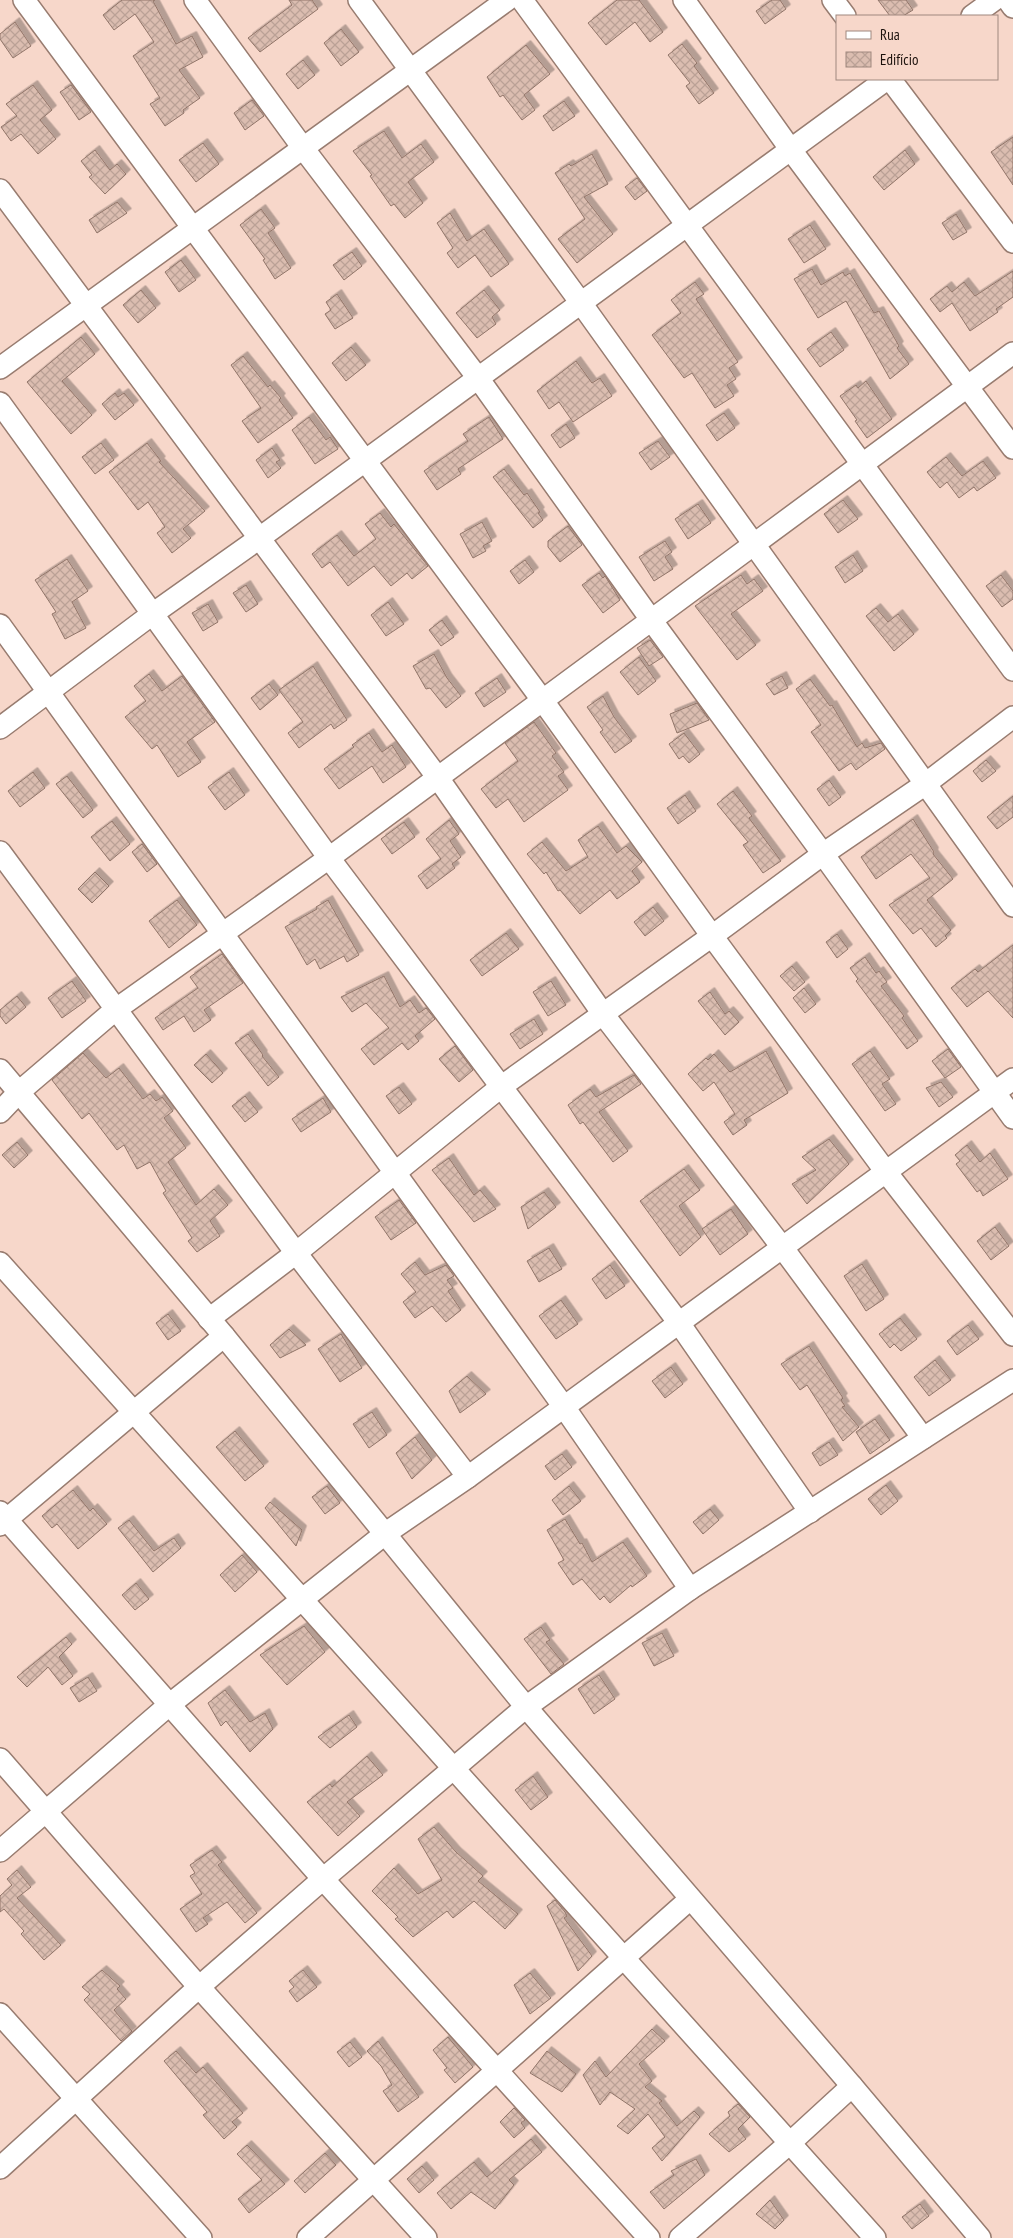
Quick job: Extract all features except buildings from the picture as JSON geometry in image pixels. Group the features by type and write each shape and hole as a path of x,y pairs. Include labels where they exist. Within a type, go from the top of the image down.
{"street":[{"path":"24,0 194,228 364,462 543,701 712,936 886,1172 1013,1335"},
{"path":"195,0 303,148 478,378 1013,1118"},
{"path":"359,0 581,303 754,543 924,785 1013,906"},
{"path":"0,368 507,0"},
{"path":"522,0 863,462 1013,670"},
{"path":"684,0 791,150 1013,448"},
{"path":"833,0 844,15"},
{"path":"973,15 994,0"},
{"path":"1008,0 1013,7"},
{"path":"0,728 151,615 261,537 888,80"},
{"path":"890,80 1013,242"},
{"path":"0,190 261,537 438,778 604,1014 782,1247 923,1438"},
{"path":"0,1112 19,1092 115,1010 329,858 652,621 863,462 967,388 1013,352"},
{"path":"0,403 151,615 329,858 679,1323 810,1512"},
{"path":"0,625 564,1407 690,1590"},
{"path":"209,1319 296,1253 502,1086 823,854 924,785 1013,717"},
{"path":"0,852 296,1253 468,1477"},
{"path":"0,1070 224,1336 386,1533 526,1708 852,2086 980,2238"},
{"path":"0,1850 168,1705 386,1533 468,1477 1013,1079"},
{"path":"0,1263 791,2142 875,2238"},
{"path":"224,1336 135,1413 2,1518 323,1879 648,2238"},
{"path":"0,2168 199,1987 323,1879 526,1708 690,1590 1013,1380"},
{"path":"0,1760 199,1987 426,2238"},
{"path":"308,2238 372,2179 690,1899"},
{"path":"0,2014 201,2238"},
{"path":"680,2238 791,2142 852,2086"}]}
